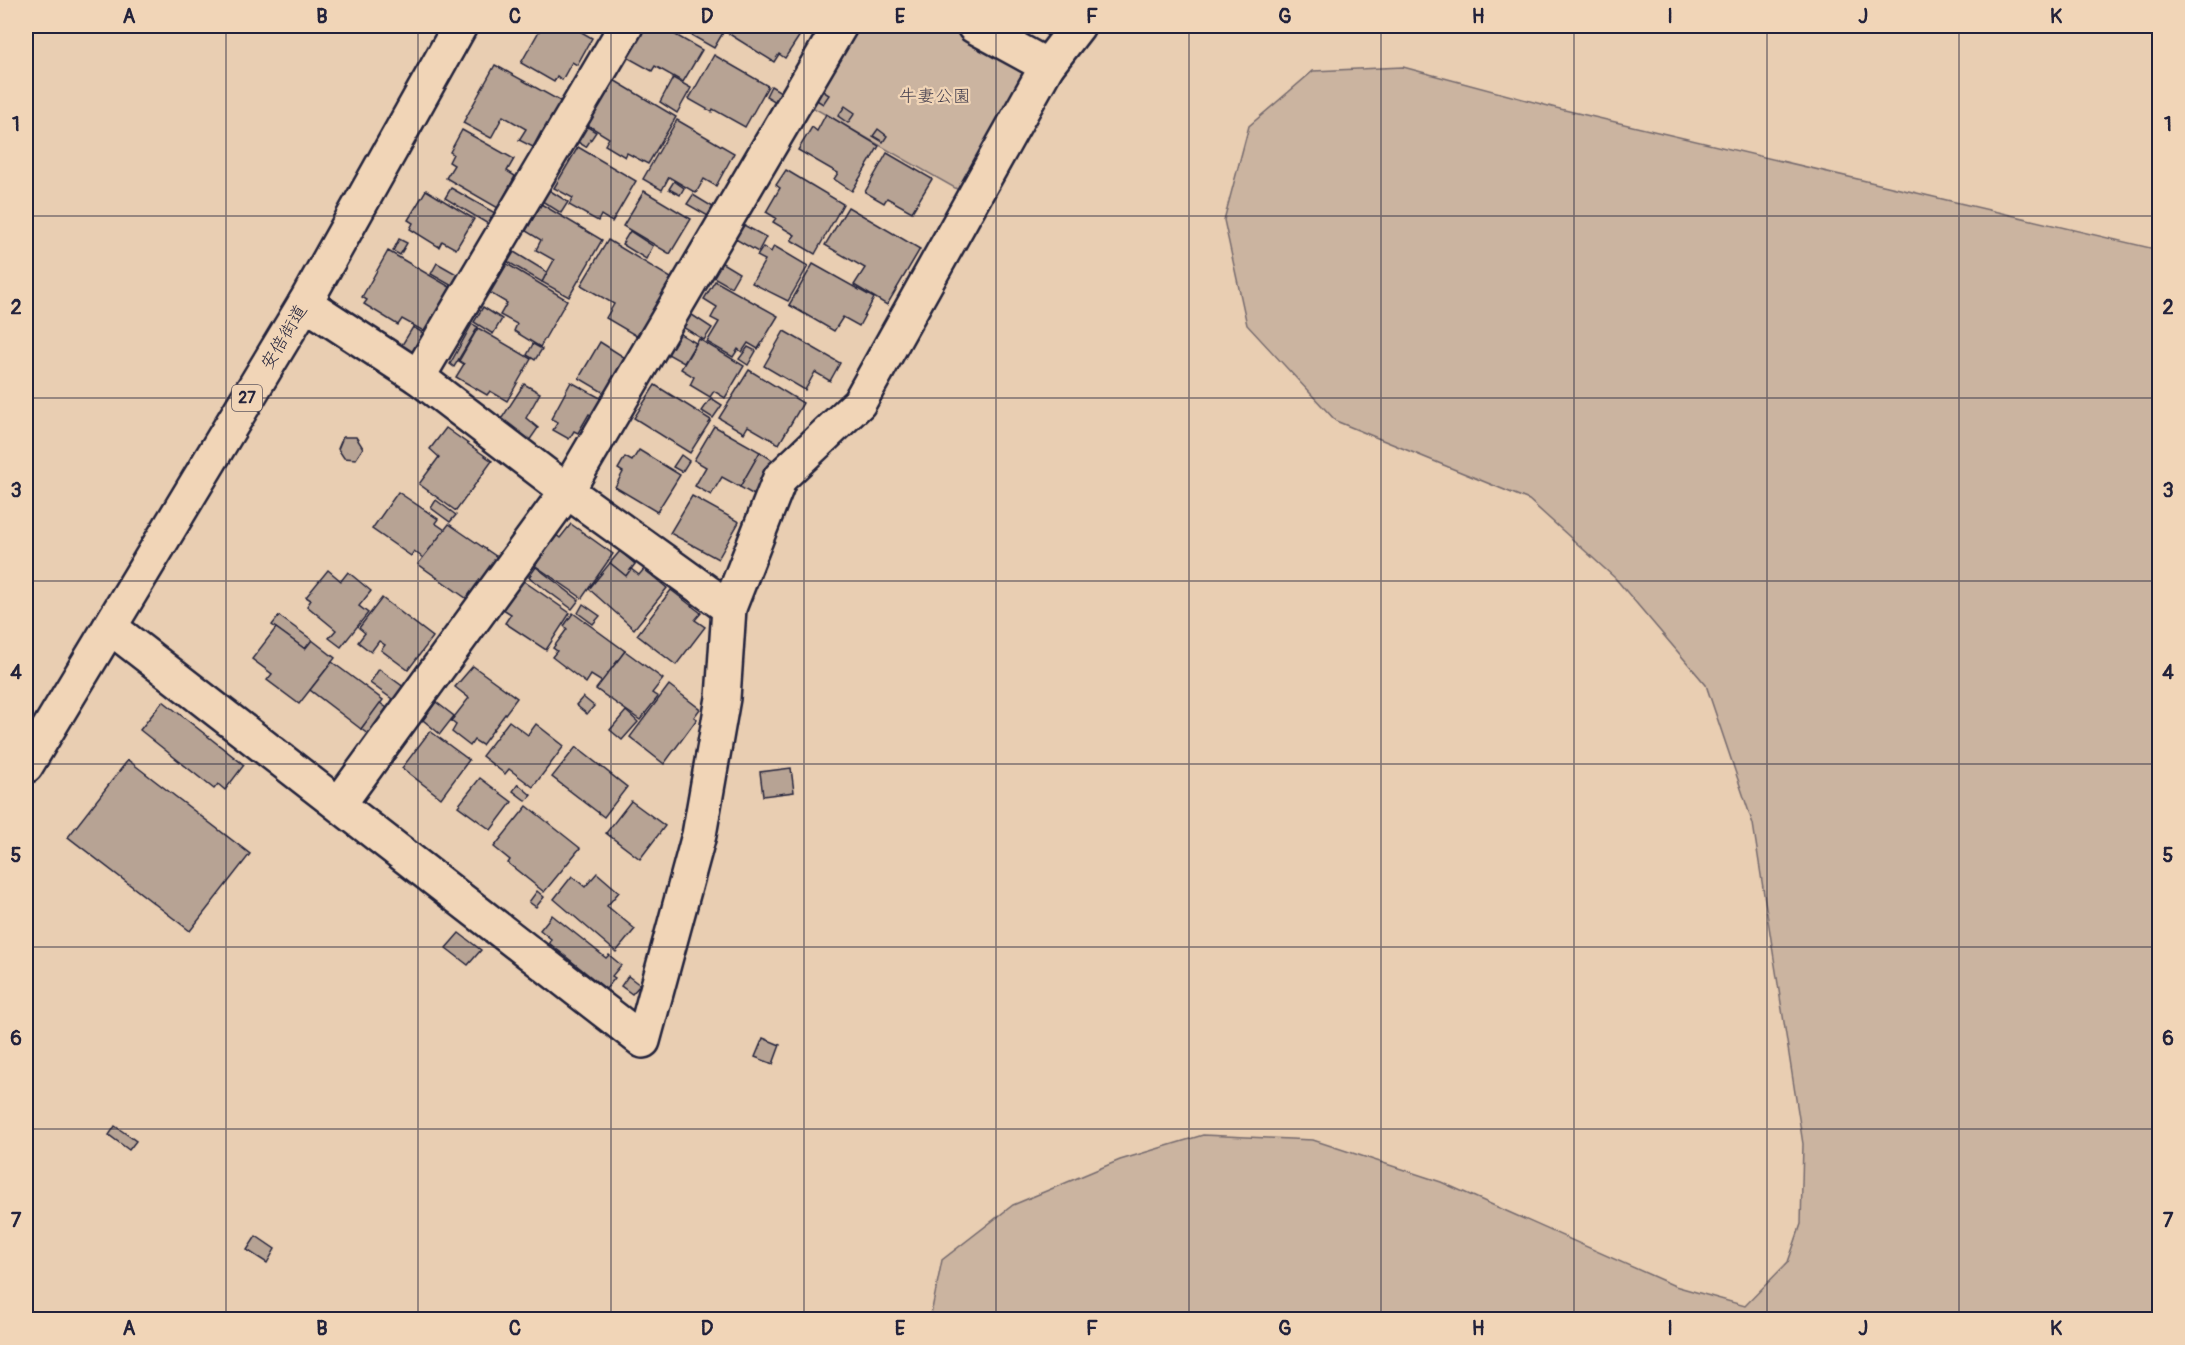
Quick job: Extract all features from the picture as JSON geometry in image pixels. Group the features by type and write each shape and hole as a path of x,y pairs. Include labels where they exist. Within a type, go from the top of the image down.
{"street":[{"name":"安倍街道","path":"26,766 305,303 460,26"},
{"path":"418,377 626,26"},
{"path":"339,804 567,491 840,26"},
{"path":"974,26 1047,66"},
{"path":"110,627 643,1041 699,835 723,698 729,608 780,478 860,403 1047,66 1078,26"},
{"path":"305,303 418,377 567,491 729,608"}],"green space":[{"name":"牛妻公園","path":"849,26 957,26 1032,69 962,192 805,103"},
{"path":"1403,67 1556,108 2159,250 2159,1319 930,1319 942,1260 1013,1205 1120,1160 1203,1135 1313,1140 1441,1182 1675,1286 1745,1306 1788,1262 1801,1224 1803,1144 1753,824 1706,685 1615,578 1529,500 1336,421 1247,325 1224,220 1249,126 1313,71"}],"building":[{"path":"542,26 571,26 592,38 577,65 572,62 562,80 557,76 554,82 521,63"},
{"path":"643,26 660,26 702,50 683,82 655,66 652,71 625,56"},
{"path":"695,26 727,26 714,48 691,35"},
{"path":"730,26 798,26 804,29 785,58 779,54 774,62 726,32"},
{"path":"1032,26 1054,26 1048,36"},
{"path":"714,55 768,86 745,127 689,99"},
{"path":"495,65 562,102 545,134 541,132 533,147 519,140 526,129 503,116 491,138 463,123"},
{"path":"673,78 691,88 677,113 660,102"},
{"path":"612,79 676,117 648,164 627,153 625,157 605,145 609,138 586,124"},
{"path":"771,86 781,92 776,102 766,96"},
{"path":"821,90 829,95 823,104 815,99"},
{"path":"845,106 855,113 848,123 838,116"},
{"path":"826,114 879,146 852,191 834,179 838,173 798,150 812,127 817,131"},
{"path":"677,120 734,153 716,186 704,179 696,193 669,177 662,190 643,179"},
{"path":"586,126 596,132 586,147 576,141"},
{"path":"878,129 887,136 883,142 873,136"},
{"path":"462,130 514,159 507,171 515,176 498,208 446,178 454,165 449,162 453,154 450,152"},
{"path":"578,147 636,181 612,222 601,215 598,221 569,205 573,198 554,188"},
{"path":"887,153 932,179 912,212 887,198 884,203 865,192"},
{"path":"786,170 843,204 815,254 791,240 795,235 773,222 776,218 766,212 780,188 776,185"},
{"path":"674,181 684,188 680,195 669,189"},
{"path":"451,188 495,213 488,224 445,198"},
{"path":"426,190 474,219 456,249 442,241 439,247 410,229 413,223 408,220"},
{"path":"549,190 568,202 561,213 542,201"},
{"path":"644,191 691,219 670,254 623,226"},
{"path":"693,195 713,207 708,216 687,204"},
{"path":"541,204 602,240 569,297 542,282 554,260 536,250 541,240 526,231"},
{"path":"848,207 920,249 887,305 854,285 865,268 825,245"},
{"path":"740,223 766,237 758,252 732,237"},
{"path":"630,231 653,246 646,259 622,244"},
{"path":"399,239 407,243 400,255 393,251"},
{"path":"608,240 671,278 664,291 666,293 640,338 606,318 614,304 581,285"},
{"path":"774,246 808,266 788,301 752,283 765,260 757,256 763,247 771,252"},
{"path":"388,251 455,290 429,334 402,319 398,325 364,304 367,300 362,297"},
{"path":"514,252 547,272 542,282 508,262"},
{"path":"719,261 739,273 731,287 710,275"},
{"path":"437,263 460,276 454,287 431,274"},
{"path":"507,264 567,300 540,347 514,331 517,324 500,315 507,303 490,293"},
{"path":"813,264 874,298 859,326 843,317 834,331 789,305"},
{"path":"715,281 778,316 758,349 748,343 742,352 738,349 733,357 707,342 719,322 711,318 717,307 704,299"},
{"path":"483,307 502,319 493,334 474,322"},
{"path":"689,313 712,328 704,340 681,326"},
{"path":"472,324 478,327 454,367 450,364"},
{"path":"413,327 428,336 419,352 407,354 400,348"},
{"path":"478,328 531,359 507,401 490,391 487,395 456,377 464,364 459,361"},
{"path":"784,331 840,363 830,381 815,372 805,390 764,366"},
{"path":"677,332 696,343 684,363 666,353"},
{"path":"699,339 744,366 725,398 714,391 710,397 690,385 694,377 681,369"},
{"path":"600,342 627,359 606,394 579,378"},
{"path":"533,344 542,349 535,360 527,355"},
{"path":"748,347 756,351 748,365 739,359"},
{"path":"749,370 803,403 779,444 748,426 744,433 719,418"},
{"path":"571,382 604,400 594,417 589,414 578,433 574,431 569,439 553,430 558,422 551,419"},
{"path":"524,384 540,393 526,418 538,428 529,441 500,421"},
{"path":"655,385 711,420 690,453 634,418"},
{"path":"711,398 722,405 713,418 702,411"},
{"path":"714,426 760,452 740,487 722,477 711,495 695,486 706,467 694,460"},
{"path":"446,428 492,461 456,511 419,484 439,457 430,449"},
{"path":"343,437 356,437 363,448 356,459 344,458 338,449"},
{"path":"639,450 680,475 657,512 615,487 623,472 618,469 625,457 632,461"},
{"path":"760,452 774,461 754,495 740,487"},
{"path":"681,455 689,461 682,472 673,467"},
{"path":"398,492 438,519 435,523 445,530 423,558 414,551 411,556 372,529"},
{"path":"692,496 739,522 718,559 670,533"},
{"path":"436,500 456,515 450,522 431,508"},
{"path":"449,524 500,559 470,601 418,564"},
{"path":"571,524 613,554 582,598 533,564 555,534 560,538"},
{"path":"620,551 635,564 626,576 610,563"},
{"path":"610,563 626,576 631,569 639,575 644,569 667,588 634,629 589,589"},
{"path":"536,567 579,600 572,609 529,577"},
{"path":"328,570 341,581 348,572 371,591 359,606 368,613 341,647 329,638 336,630 307,606 311,600 306,597"},
{"path":"522,580 570,613 546,650 505,623 511,614 503,609"},
{"path":"671,590 701,613 695,620 705,627 676,665 637,635"},
{"path":"382,598 433,637 408,670 381,650 385,645 379,641 371,652 358,642 365,633 359,628"},
{"path":"583,604 600,616 593,624 578,613"},
{"path":"573,613 625,651 602,682 591,675 586,683 552,657 557,651 553,648 567,629 564,626"},
{"path":"279,616 312,640 305,649 272,625"},
{"path":"276,628 305,649 312,640 335,658 299,704 267,680 272,674 252,659"},
{"path":"625,651 663,679 652,693 658,697 640,720 596,689"},
{"path":"332,662 383,700 361,729 310,690"},
{"path":"473,666 517,698 482,745 474,740 470,746 452,732 456,725 451,721 469,698 455,687"},
{"path":"379,669 405,688 395,701 370,683"},
{"path":"669,685 700,709 694,717 697,719 664,764 630,737"},
{"path":"583,697 594,706 587,714 576,705"},
{"path":"163,701 244,765 225,790 218,784 214,789 140,730"},
{"path":"436,702 454,716 440,734 423,720"},
{"path":"380,703 387,708 368,734 361,729"},
{"path":"626,711 638,722 622,740 610,730"},
{"path":"509,721 528,735 536,724 564,746 533,787 509,769 505,774 482,756"},
{"path":"430,731 469,760 441,798 402,768"},
{"path":"576,747 627,787 604,817 552,777"},
{"path":"128,760 250,854 190,931 68,837"},
{"path":"791,768 794,792 763,796 760,772"},
{"path":"480,778 512,802 491,830 458,806"},
{"path":"518,784 531,795 526,801 513,791"},
{"path":"631,801 665,826 640,859 606,833"},
{"path":"527,806 580,848 544,892 508,863 510,860 494,847"},
{"path":"597,873 619,892 607,906 635,929 616,952 554,899 572,876 585,887"},
{"path":"537,891 544,897 536,907 529,902"},
{"path":"552,915 606,958 609,955 621,965 612,976 615,978 606,989 549,943 551,939 540,930"},
{"path":"459,933 481,950 468,965 446,948"},
{"path":"628,976 640,985 632,994 621,986"},
{"path":"763,1038 780,1045 773,1064 755,1057"},
{"path":"115,1126 136,1141 129,1150 109,1135"},
{"path":"256,1236 275,1249 267,1263 247,1250"}]}
